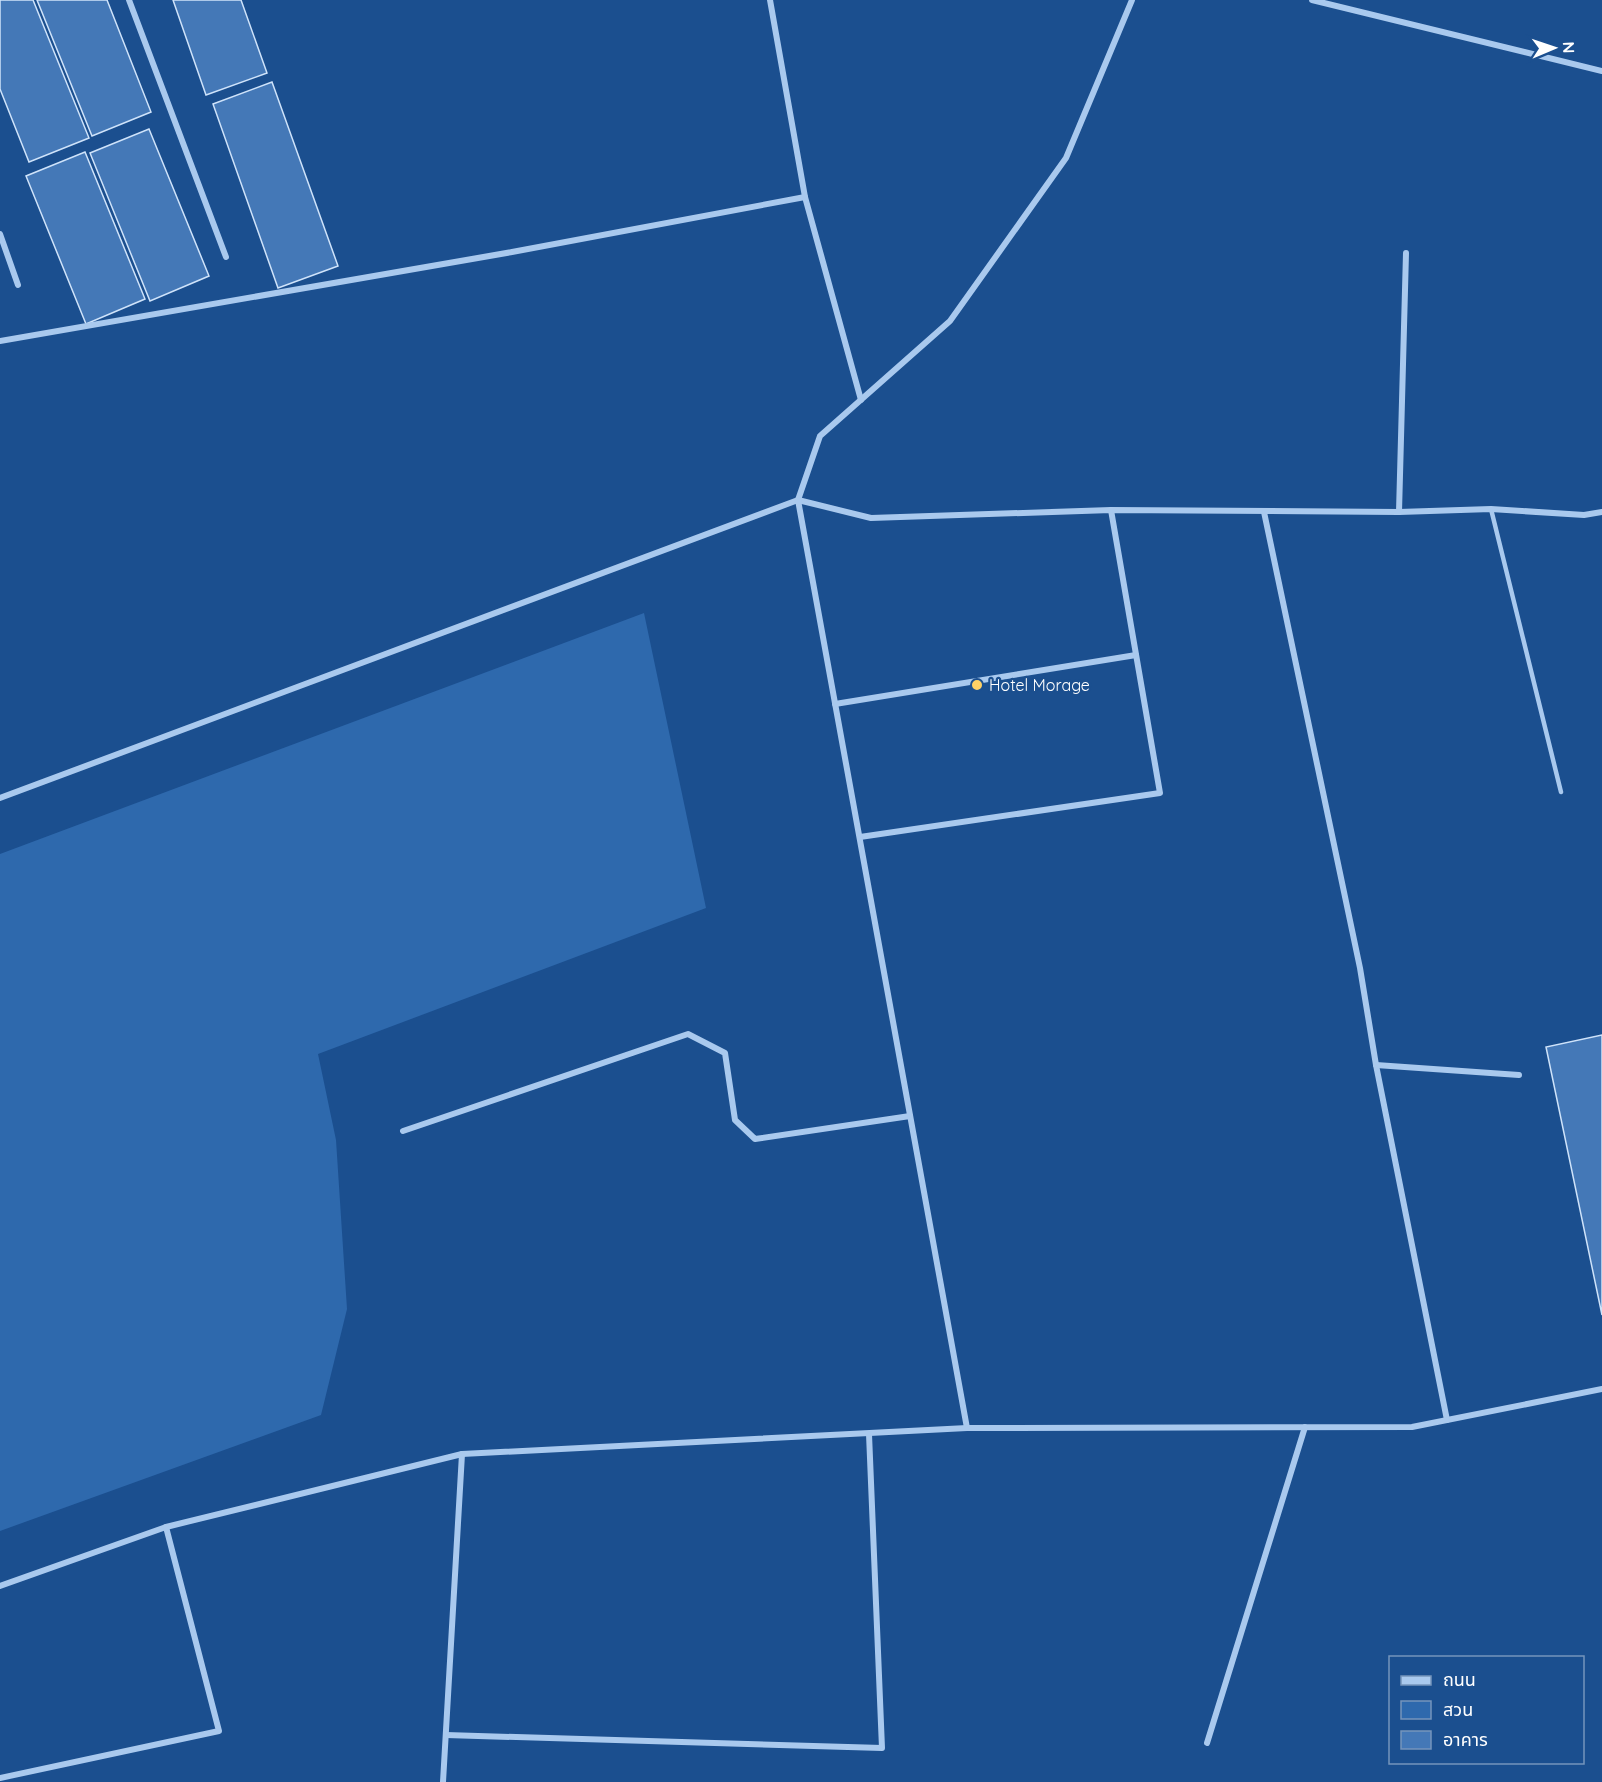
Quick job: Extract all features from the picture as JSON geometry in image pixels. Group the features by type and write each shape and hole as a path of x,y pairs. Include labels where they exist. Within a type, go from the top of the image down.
{"street":[{"path":"129,0 226,257"},
{"path":"770,0 805,197 861,400"},
{"path":"967,1428 798,500 820,436 950,321 1066,158 1132,0"},
{"path":"1312,0 1602,71"},
{"path":"0,341 512,252 805,197"},
{"path":"0,234 18,285"},
{"path":"1400,512 1406,253"},
{"path":"0,798 798,500 871,518 1111,510 1400,512 1491,509 1584,515 1602,512"},
{"path":"860,837 1160,793 1111,510"},
{"path":"1264,512 1360,968 1376,1065 1447,1420"},
{"path":"835,704 1136,655"},
{"path":"403,1131 688,1034 725,1053 735,1120 754,1139 910,1116"},
{"path":"1376,1065 1519,1075"},
{"path":"0,1586 166,1527 462,1454 967,1428 1412,1427 1602,1389"},
{"path":"1207,1743 1305,1427"},
{"path":"446,1735 882,1748 869,1434"},
{"path":"443,1782 462,1454"},
{"path":"0,1778 219,1731 166,1527"}],"lane":[{"path":"1491,509 1561,792"}],"green space":[{"path":"644,613 706,908 318,1054 336,1140 347,1309 321,1415 0,1531 0,854"}],"building":[{"path":"0,0 33,0 89,138 29,162 0,89"},
{"path":"37,0 107,0 151,112 92,136"},
{"path":"173,0 241,0 267,73 206,95"},
{"path":"272,82 338,266 278,288 213,104"},
{"path":"149,129 209,276 150,301 90,153"},
{"path":"85,152 145,299 86,324 26,176"},
{"path":"1602,1035 1602,1315 1546,1047"}],"place":[{"name":"Hotel Morage","path":"977,685"}]}
